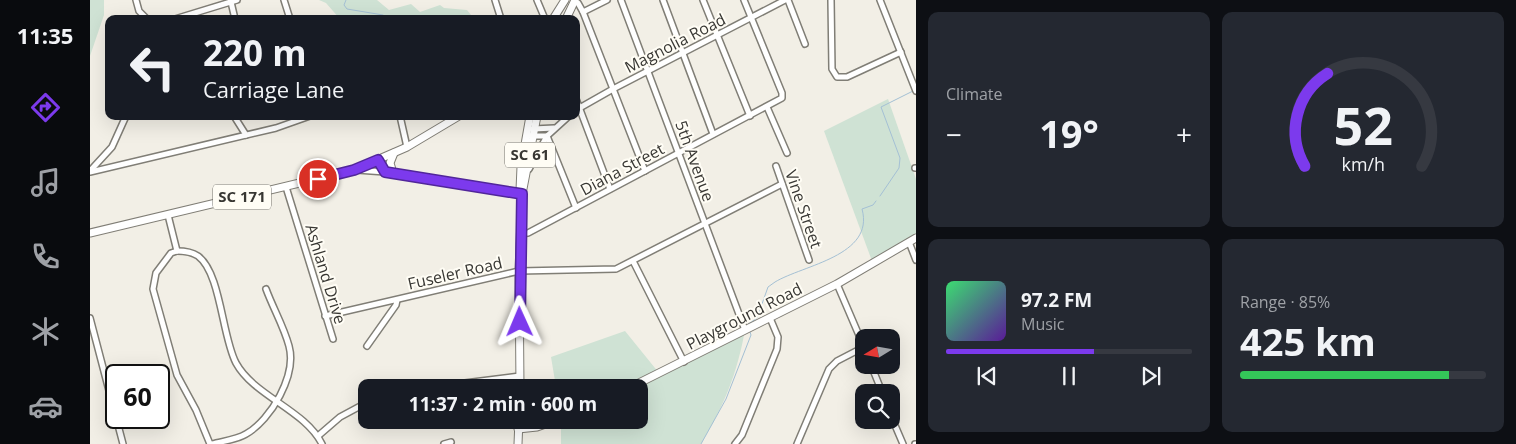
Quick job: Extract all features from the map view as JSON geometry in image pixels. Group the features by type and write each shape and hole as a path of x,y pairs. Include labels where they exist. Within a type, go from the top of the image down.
{"main road":[{"path":"557,15 566,0"},
{"path":"568,15 575,1"},
{"name":"SC 171","path":"90,233 354,170 407,147 453,120"},
{"name":"SC 61","path":"530,120 531,132"},
{"name":"SC 61","path":"520,376 519,271 522,194 519,186 531,132 536,120"},
{"path":"389,172 394,153"},
{"name":"Playground Road","path":"648,379 837,284 916,238"},
{"path":"518,429 518,444"}],"street":[{"path":"136,0 144,15"},
{"path":"284,0 289,15"},
{"path":"495,0 500,15"},
{"path":"537,0 543,15"},
{"path":"583,12 607,0"},
{"name":"5th Avenue","path":"621,0 745,330"},
{"path":"663,0 713,134"},
{"path":"704,0 750,116"},
{"path":"744,0 752,18"},
{"path":"787,0 805,44"},
{"name":"Magnolia Road","path":"580,108 787,0"},
{"path":"831,0 832,69 837,77 847,77 901,52"},
{"path":"880,0 916,91"},
{"path":"191,15 234,1 235,15"},
{"path":"575,1 580,5 583,12 645,171"},
{"name":"Diana Street","path":"520,234 528,233 782,98 782,93 752,18"},
{"path":"767,107 787,153"},
{"path":"580,114 610,189"},
{"path":"90,171 112,147 124,120"},
{"path":"237,120 246,135"},
{"path":"90,171 276,128 299,120"},
{"path":"401,120 407,147"},
{"path":"354,170 389,172 522,194 532,163 547,136 564,120"},
{"path":"531,132 554,128"},
{"path":"531,132 547,136"},
{"path":"547,136 576,208"},
{"path":"378,160 389,172"},
{"name":"Vine Street","path":"776,166 809,260"},
{"name":"Fuseler Road","path":"324,316 519,271 609,271 632,262 782,184"},
{"name":"Ashland Drive","path":"286,187 324,316 333,339"},
{"path":"168,215 176,251"},
{"path":"909,242 916,260"},
{"path":"266,289 290,348 287,384 277,401 247,434 211,444 196,410 177,375 153,289 156,273 171,253 176,251 194,254 206,264 236,363 244,374 277,401 318,436 322,444"},
{"path":"632,262 684,362"},
{"path":"837,284 856,329"},
{"name":"Fuseler Road","path":"367,346 396,305 397,300"},
{"path":"90,318 122,444"},
{"path":"735,444 742,435 777,349 778,337 770,318"},
{"path":"798,444 829,369 836,361 855,352"},
{"path":"496,379 520,376"},
{"path":"318,436 340,417 358,407"},
{"path":"896,429 902,444"},
{"path":"444,444 451,442"}],"green space":[{"path":"90,0 104,0 104,15 90,56"},
{"path":"319,0 377,0 389,10 411,4 420,12 440,5 444,8 467,10 471,15 336,15 326,3"},
{"path":"888,99 916,179 916,234 872,261 824,131"},
{"path":"745,330 729,389 701,444 561,444 561,429 648,429 648,379 555,379 551,357 625,331 659,373"}],"waterway":[{"path":"346,0 344,5 347,9 383,15"},
{"path":"880,196 899,168 900,158 881,107 913,91"},
{"path":"747,325 757,318 768,287 787,276 834,257 848,248 858,238 863,225 862,209 873,205 876,201"},
{"path":"701,444 726,399 751,335 750,332"}],"route":[{"path":"318,179 354,170 378,160 385,172 522,194 519,271 520,322"}]}
